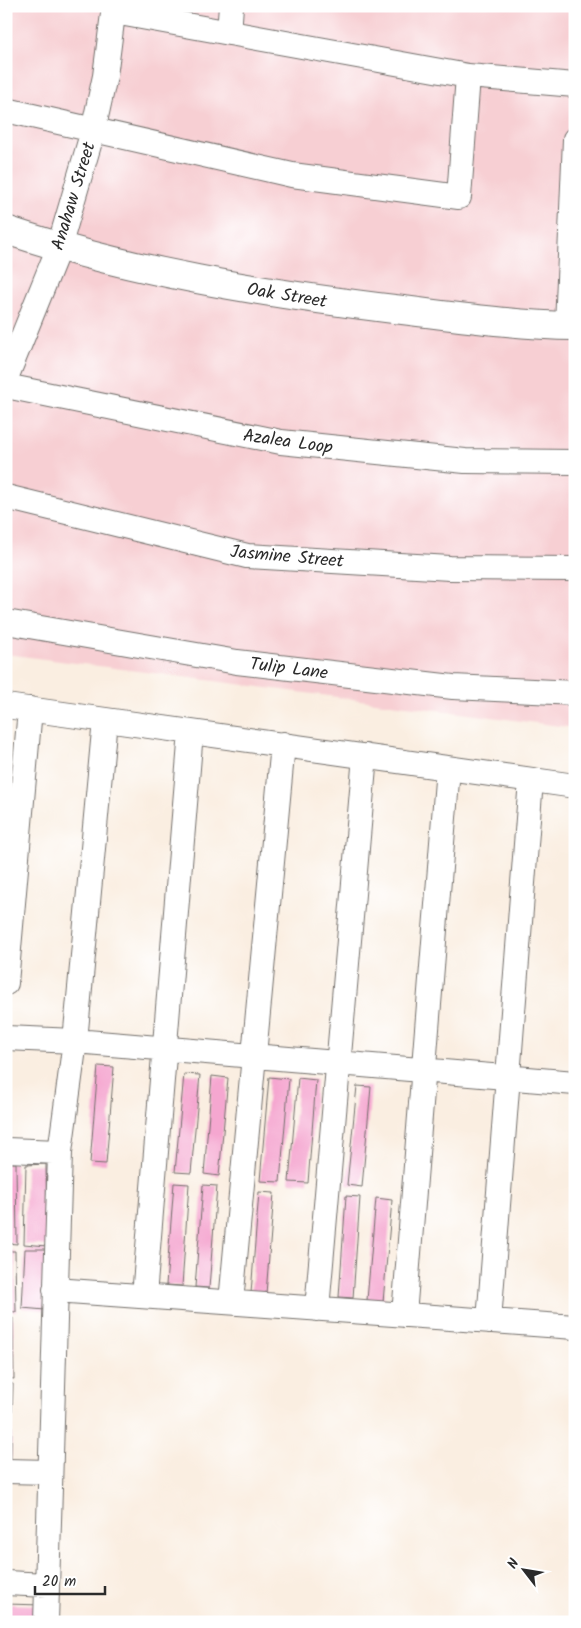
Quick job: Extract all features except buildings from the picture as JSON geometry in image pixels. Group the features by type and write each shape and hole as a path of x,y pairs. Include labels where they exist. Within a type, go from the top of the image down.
{"street":[{"path":"230,6 230,32"},
{"path":"114,9 468,76 575,84"},
{"name":"Anahaw Street","path":"6,378 59,247 93,131 105,76 114,9"},
{"path":"6,110 292,175 459,197 468,76"},
{"path":"571,326 575,139"},
{"name":"Oak Street","path":"6,230 59,247 180,277 300,298 475,318 571,326"},
{"name":"Azalea Loop","path":"6,386 281,442 465,461 575,462"},
{"name":"Jasmine Street","path":"6,497 247,556 450,568 575,569"},
{"name":"Tulip Lane","path":"6,622 238,662 454,687 575,693"},
{"path":"6,706 575,786"},
{"path":"6,983 30,709"},
{"path":"46,1622 60,1152 75,1041 105,720"},
{"path":"144,1296 191,732"},
{"path":"231,1302 283,744"},
{"path":"316,1309 365,756"},
{"path":"404,1315 448,768"},
{"path":"489,1321 531,780"},
{"path":"6,1038 164,1048 575,1083"},
{"path":"6,1150 60,1152"},
{"path":"55,1290 575,1327"},
{"path":"6,1471 50,1472"},
{"path":"6,1583 47,1585"}],"shaded area":[{"path":"6,6 575,6 575,728 6,654"}]}
